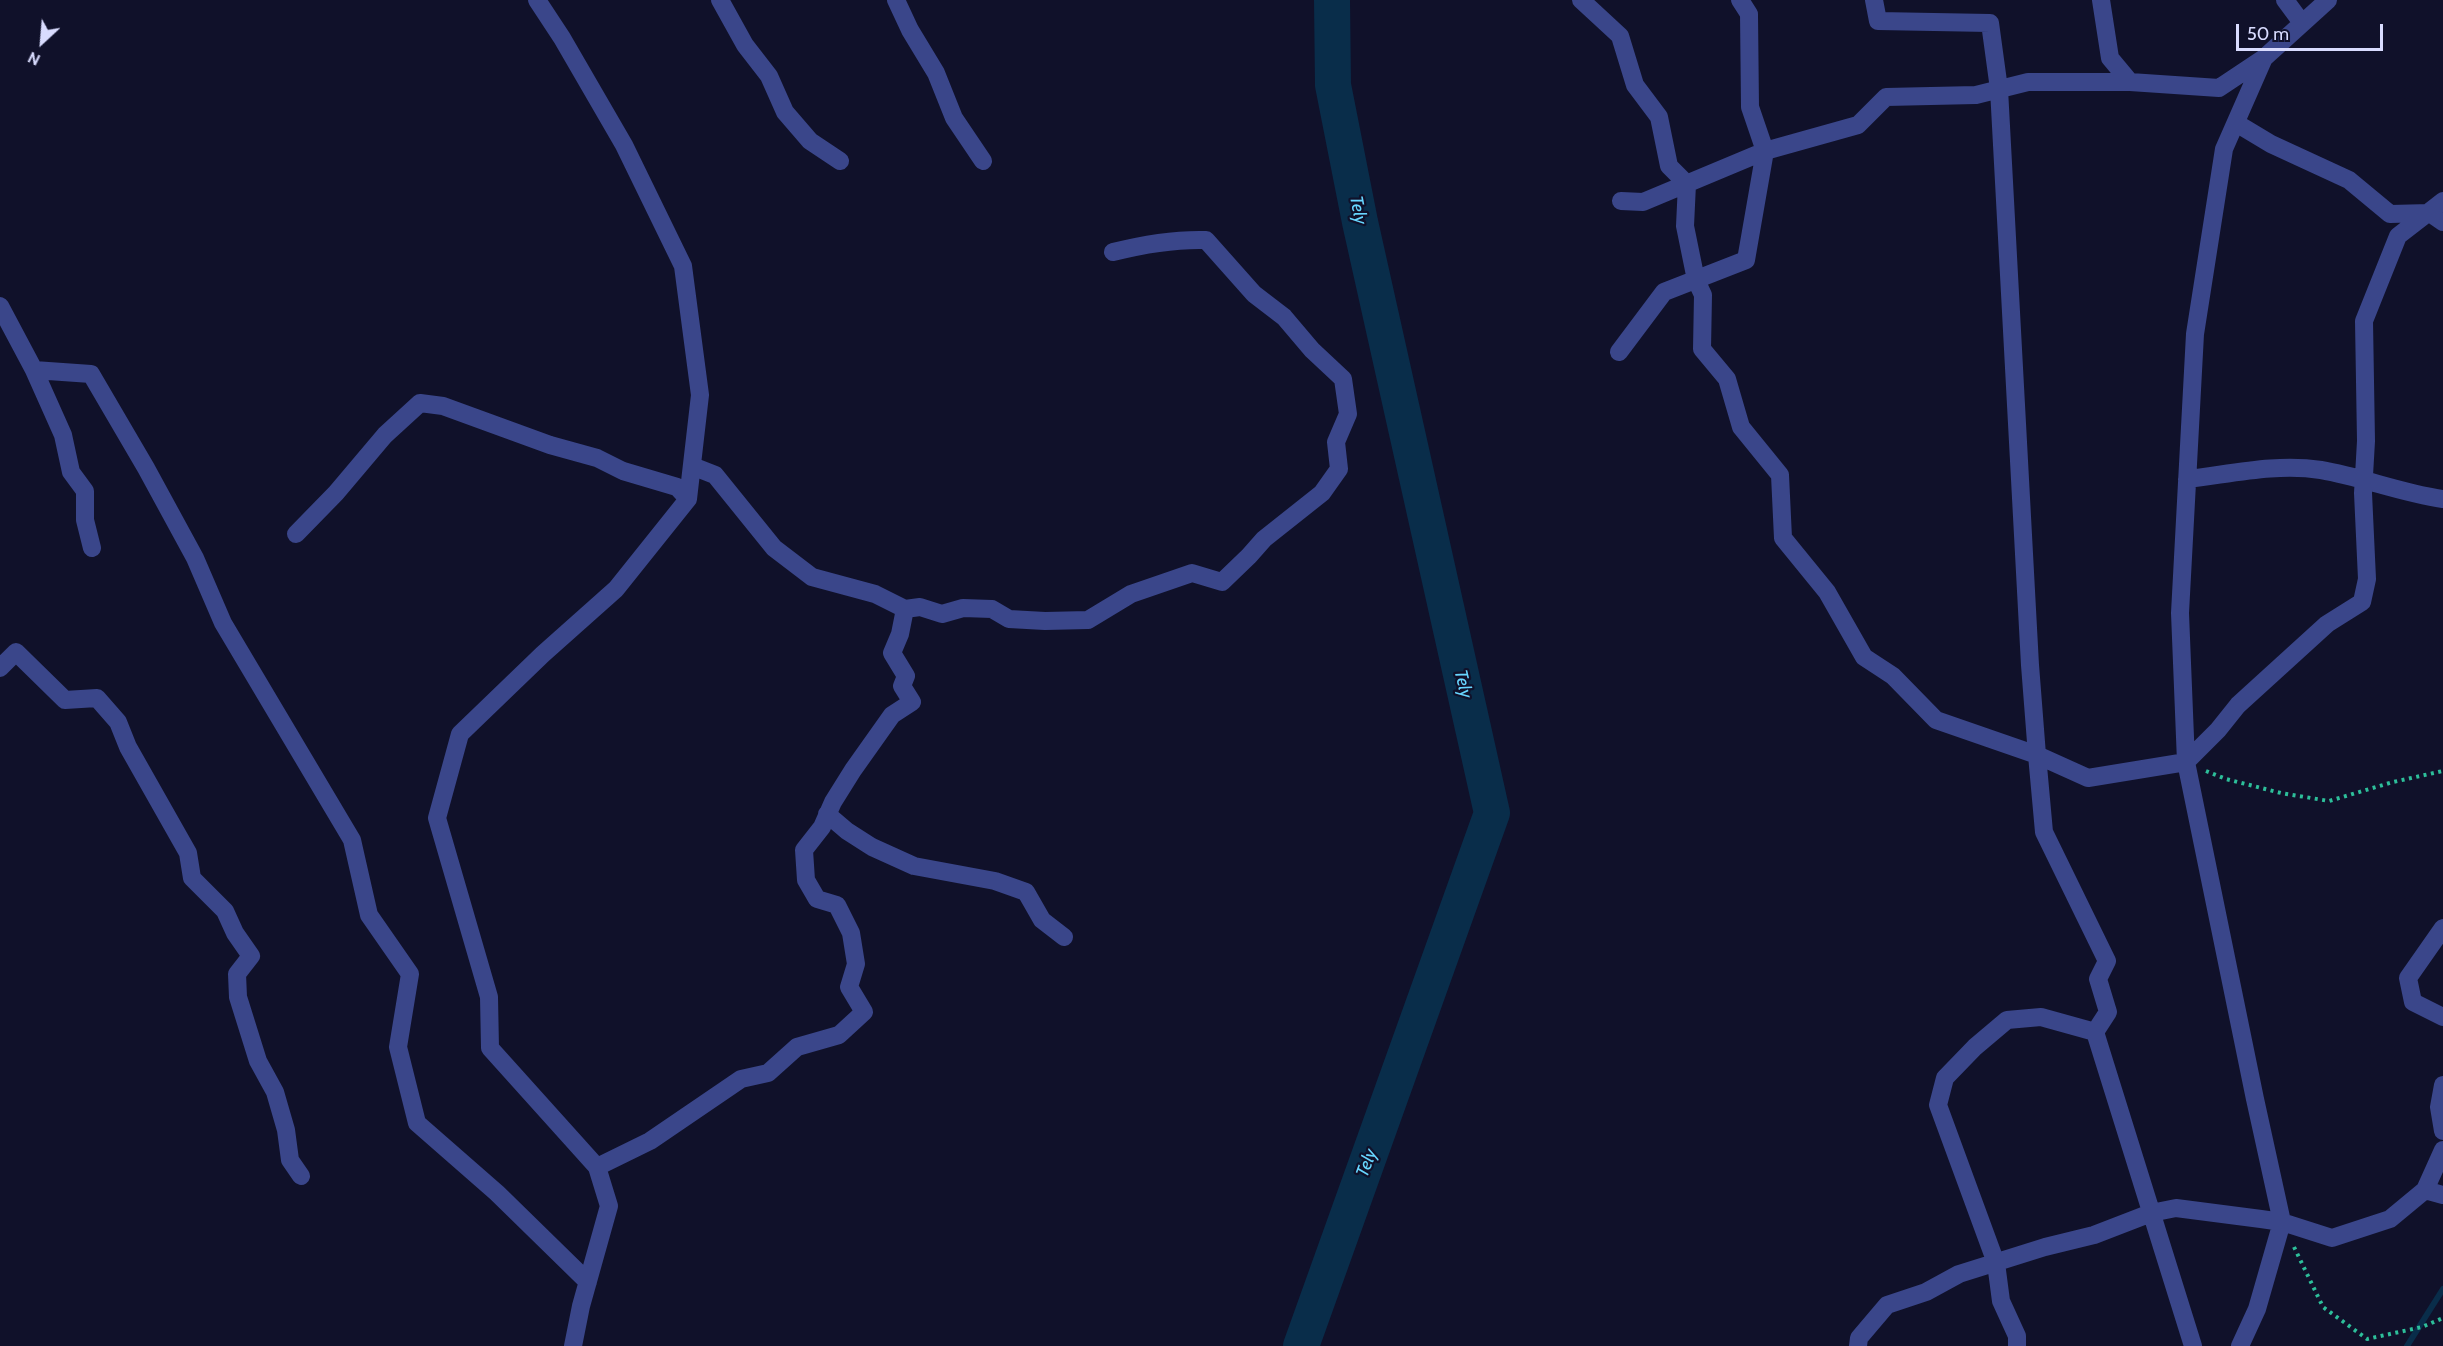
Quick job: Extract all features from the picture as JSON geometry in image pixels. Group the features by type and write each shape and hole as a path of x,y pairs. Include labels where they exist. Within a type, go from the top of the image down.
{"street":[{"path":"537,0 562,38 624,145 683,266 700,395 688,499 616,589 543,654 460,734 437,818 489,997 490,1048 597,1167 609,1206 573,1346"},
{"path":"720,0 745,45 769,76 785,112 810,141 840,161"},
{"path":"896,0 910,30 936,73 954,118 983,161"},
{"path":"1581,0 1620,36 1635,85 1659,117 1669,166 1687,184 1685,225 1696,280 1703,294 1702,349 1727,379 1741,427 1780,475 1783,538 1827,592 1864,657 1893,676 1936,720 2037,755 2088,778 2186,762 2218,730 2238,705 2327,624 2362,602 2367,579 2364,482 2366,441 2364,321 2397,236 2439,212"},
{"path":"1619,352 1664,292 1746,260 1765,151 1750,107 1749,14 1740,0"},
{"path":"1874,0 1878,21 1990,22 2000,89 2030,665 2044,832 2107,961 2098,979 2108,1012 2095,1032"},
{"path":"2101,0 2110,58 2130,82"},
{"path":"2285,0 2302,24"},
{"path":"1621,201 1643,202 1765,151 1858,124 1886,97 1976,95 2028,82 2130,82 2219,88 2264,58 2328,0"},
{"path":"2240,1346 2257,1309 2282,1222 2186,762 2180,613 2195,334 2224,149 2264,58"},
{"path":"2236,123 2271,144 2349,180 2390,214 2439,212"},
{"path":"692,466 715,475 774,548 812,577 875,594 905,609 920,606 942,614 963,608 992,609 1009,619 1088,620 1131,594 1192,573 1222,582 1250,556 1264,539 1322,493 1339,469 1335,442 1348,414 1343,380 1312,350 1284,317 1254,294 1206,240 1183,239 1153,242 1113,252"},
{"path":"0,306 34,370 63,435 70,472 85,492 85,520 92,548"},
{"path":"34,370 91,374 195,558 223,623 352,840 369,915 410,974 398,1047 417,1123 497,1193 588,1282"},
{"path":"296,534 336,493 385,435 420,404 443,406 550,445 597,458 623,471 676,487 688,499"},
{"path":"2187,480 2273,467 2321,470 2364,482 2443,498"},
{"path":"597,1167 650,1141 741,1079 768,1073 797,1047 840,1035 864,1012 849,987 856,964 851,933 837,905 817,898 806,880 804,850 822,827 827,814 853,770 892,715 912,702 902,686 906,676 892,653 900,634 905,609"},
{"path":"2,661 16,651 65,700 97,698 118,722 128,747 188,853 192,878 225,911 235,933 251,956 237,974 238,997 258,1061 275,1092 286,1130 290,1160 301,1176"},
{"path":"827,814 847,831 872,847 914,866 995,881 1026,892 1042,920 1064,937"},
{"path":"2443,928 2408,978 2413,1002 2443,1017"},
{"path":"2017,1346 2017,1336 2001,1301 1996,1263 1938,1105 1945,1078 1975,1047 2007,1020 2041,1017 2095,1032"},
{"path":"2095,1032 2193,1346"},
{"path":"2443,1085 2439,1107 2443,1131"},
{"path":"1858,1346 1859,1338 1887,1305 1926,1292 1959,1274 2045,1247 2094,1235 2151,1213 2176,1208 2282,1222 2332,1238 2390,1219 2434,1192 2443,1150"}],"path":[{"path":"2186,762 2226,779 2281,793 2329,801 2393,782 2443,771"},
{"path":"2282,1222 2323,1307 2367,1339 2422,1328 2443,1318"}],"waterway":[{"name":"Tely","path":"1301,1346 1492,813 1360,222 1333,85 1332,0"},
{"path":"2407,1346 2443,1289"}]}
